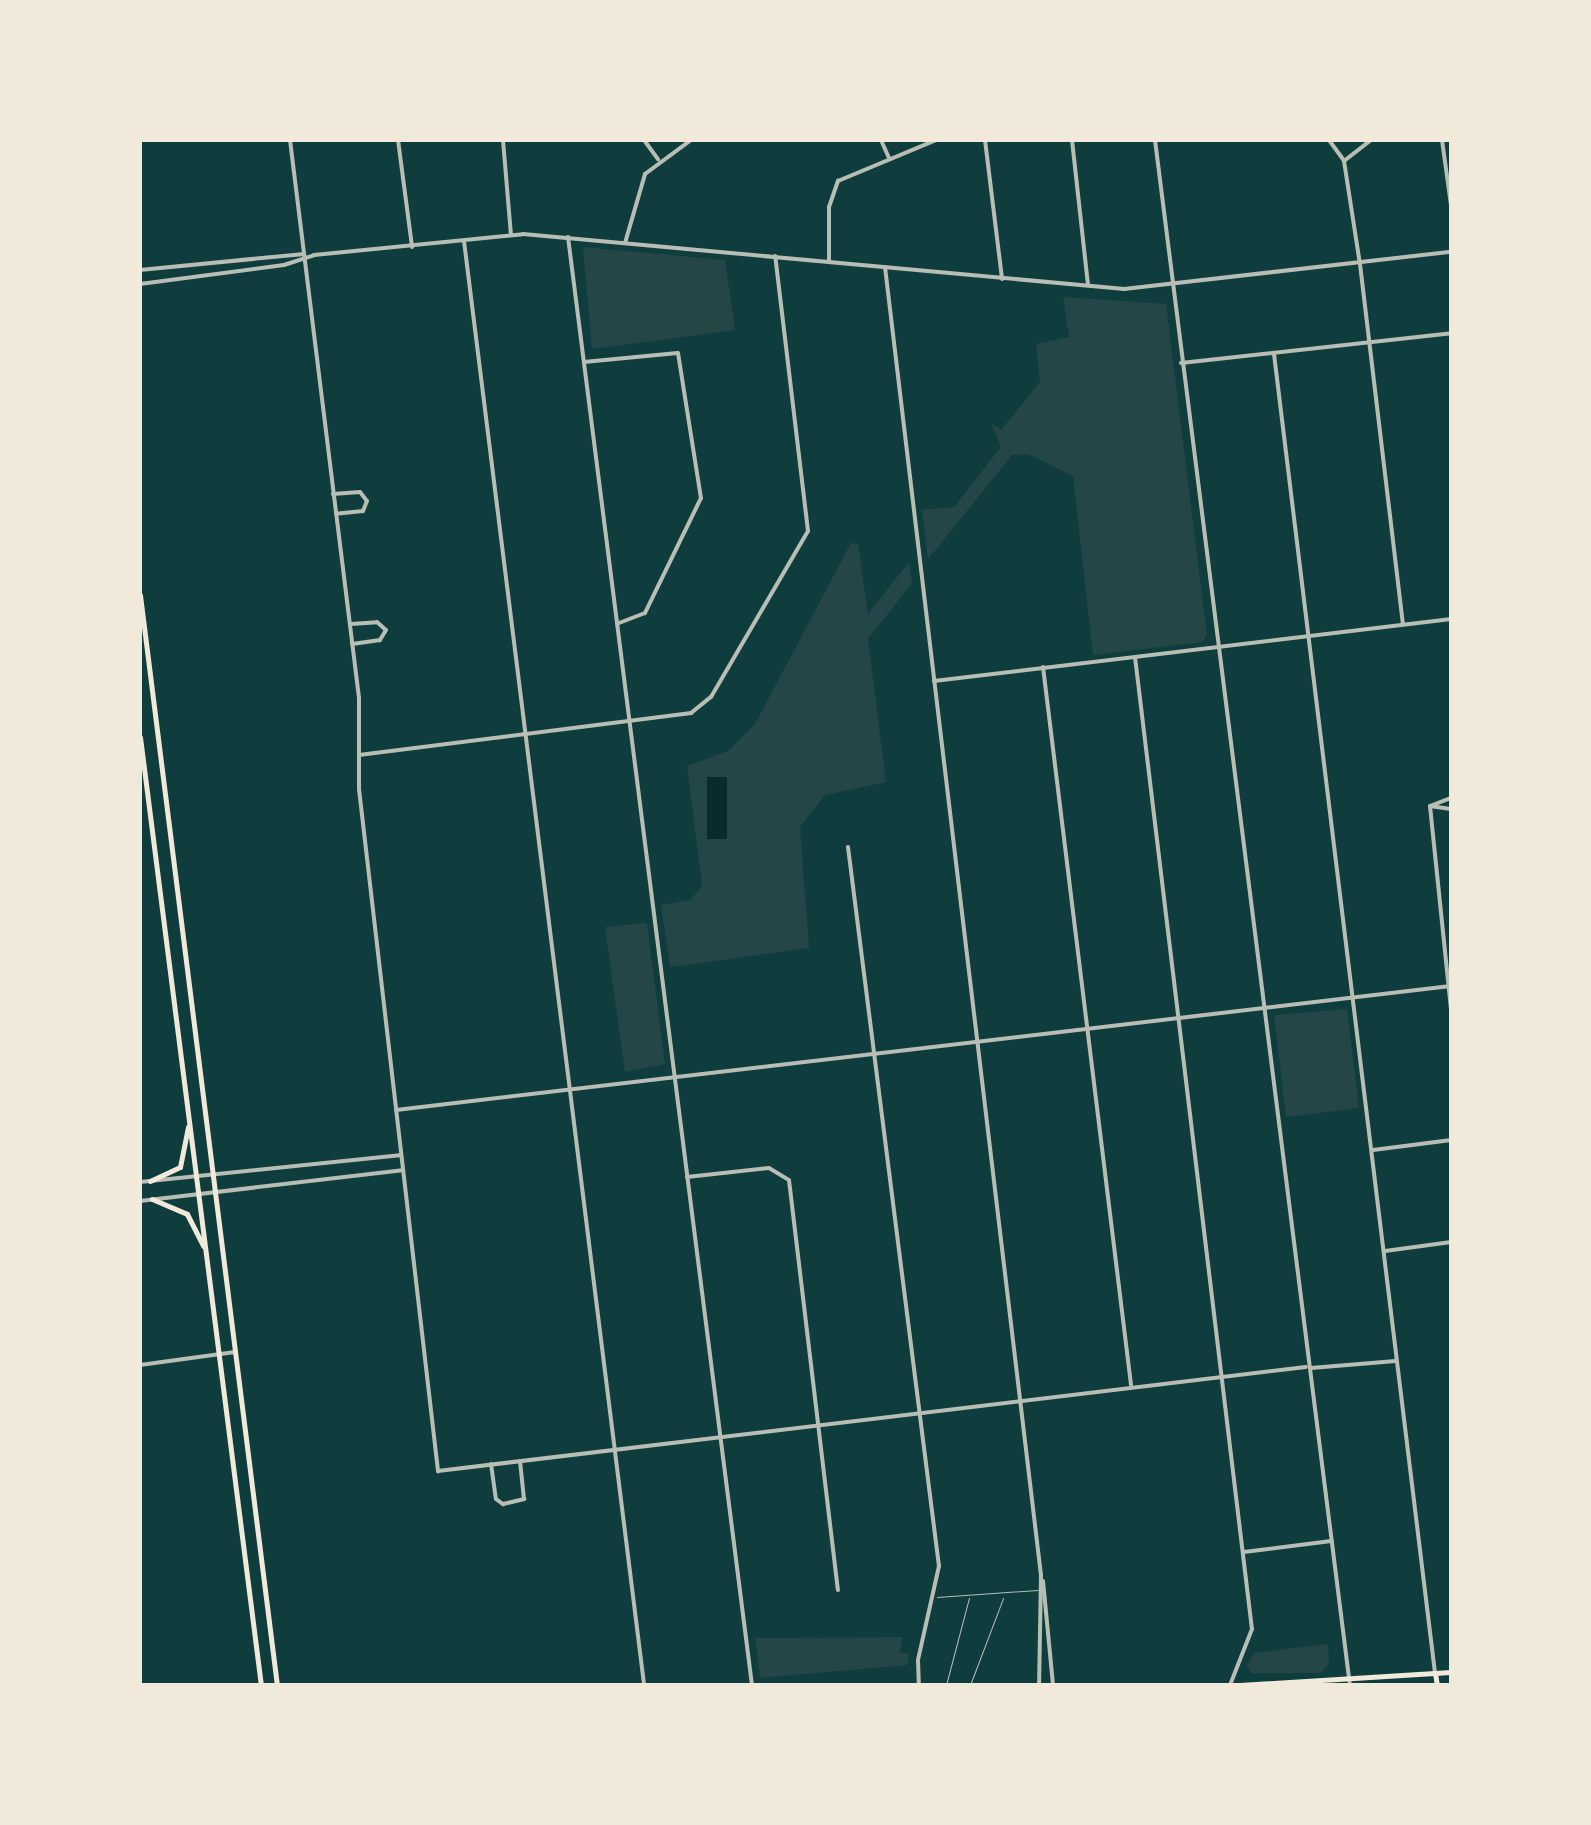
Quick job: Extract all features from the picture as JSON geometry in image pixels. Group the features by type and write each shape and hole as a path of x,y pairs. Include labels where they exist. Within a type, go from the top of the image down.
{"main road":[{"path":"140,595 277,1685"},
{"path":"140,737 262,1685"},
{"path":"160,892 178,890"},
{"path":"150,1181 180,1168 189,1114"},
{"path":"152,1200 190,1218 206,1259"},
{"path":"1240,1685 1350,1684 1451,1672"},
{"path":"1435,1673 1437,1685"}],"street":[{"path":"290,140 350,624 359,755 400,1155 438,1471 1223,1374 1396,1361"},
{"path":"398,140 412,247"},
{"path":"503,140 511,235"},
{"path":"644,140 658,160"},
{"path":"624,244 636,189 658,160 690,140"},
{"path":"880,140 889,158"},
{"path":"829,262 832,191 838,181 936,140"},
{"path":"985,140 1002,279"},
{"path":"1072,140 1088,286"},
{"path":"1155,140 1260,1005 1350,1684"},
{"path":"1330,140 1344,161 1360,264 1402,624"},
{"path":"1334,146 1342,140"},
{"path":"1344,161 1371,140"},
{"path":"1442,140 1451,205"},
{"path":"140,270 511,235 1088,286 1172,286 1451,252"},
{"path":"568,238 752,1685"},
{"path":"464,240 644,1685"},
{"path":"140,284 304,256"},
{"path":"359,755 692,713 711,697 808,531 775,256"},
{"path":"885,268 1054,1685"},
{"path":"1181,363 1451,334"},
{"path":"584,362 678,354 698,478 698,510 645,613 617,624"},
{"path":"1274,354 1435,1673"},
{"path":"334,494 360,492 367,501 358,512 336,514"},
{"path":"934,681 1451,619"},
{"path":"350,624 377,622 386,630 380,640 352,644"},
{"path":"1134,657 1252,1629 1230,1685"},
{"path":"1043,667 1131,1385"},
{"path":"1430,806 1451,798"},
{"path":"1430,806 1451,809"},
{"path":"1430,806 1451,1008"},
{"path":"848,848 940,1574 937,1598 918,1660 919,1685"},
{"path":"396,1110 1260,1005 1450,987"},
{"path":"1373,1150 1451,1140"},
{"path":"140,1182 215,1178 400,1155"},
{"path":"688,1178 770,1168 789,1180 838,1590"},
{"path":"140,1201 402,1170"},
{"path":"1385,1251 1451,1242"},
{"path":"140,1366 235,1352"},
{"path":"491,1464 496,1499 503,1504 524,1499 520,1460"},
{"path":"1244,1552 1331,1541"},
{"path":"1040,1685 1043,1590"}],"lane":[{"path":"937,1598 1043,1590"},
{"path":"970,1685 1003,1595"},
{"path":"946,1685 969,1596"}],"shaded area":[{"path":"583,247 725,260 735,330 592,349"},
{"path":"1063,297 1166,304 1207,635 1202,642 1093,655 1073,476 1028,454 1012,455 928,559 922,510 954,507 1001,447 991,423 1001,430 1040,382 1036,344 1069,337"},
{"path":"851,543 858,544 868,614 909,562 912,583 868,639 886,782 825,795 800,827 809,948 670,967 661,905 690,900 702,886 687,766 728,751 755,724"},
{"path":"707,777 727,777 727,839 707,839"},
{"path":"647,923 665,1064 625,1072 605,927"},
{"path":"1347,1009 1359,1108 1286,1117 1274,1015"},
{"path":"903,1637 899,1653 909,1653 907,1665 760,1678 755,1638"},
{"path":"1328,1644 1329,1663 1321,1673 1252,1673 1247,1666 1254,1653"}]}
